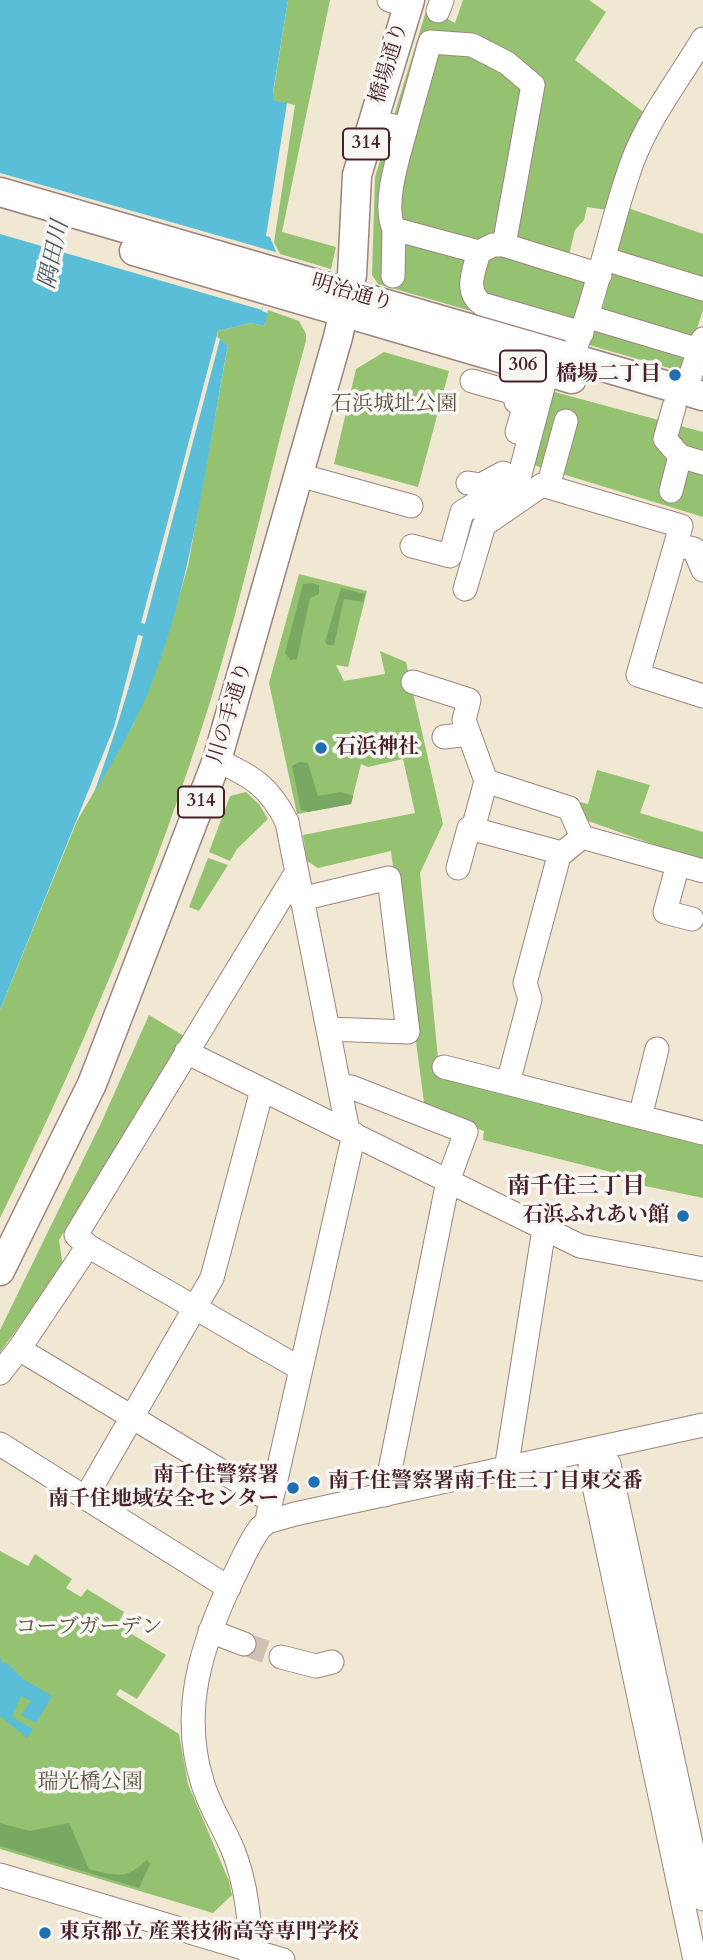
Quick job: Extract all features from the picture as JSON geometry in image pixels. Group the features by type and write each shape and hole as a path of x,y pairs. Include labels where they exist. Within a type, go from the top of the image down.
{"main road":[{"name":"橋場通り","path":"347,302 357,175 373,122 402,2"},
{"name":"明治通り","path":"0,192 271,281"},
{"name":"明治通り","path":"0,212 347,302 548,366"},
{"name":"明治通り","path":"347,302 480,353 687,398 703,415"},
{"name":"川の手通り","path":"0,1271 92,1084 217,760 347,302"}],"street":[{"path":"468,483 481,485 507,471 525,405 516,402 518,394 585,325 633,160 651,120 695,69 703,39"},
{"path":"393,276 394,229 389,219 392,196 406,128 430,42 472,45 507,63 533,85 504,245"},
{"path":"373,122 406,128"},
{"path":"394,229 479,252 493,245 504,245 703,289"},
{"path":"479,252 471,289 474,298 482,304 701,345 687,398 665,439 680,456 703,463"},
{"path":"480,353 471,387 518,394"},
{"path":"412,546 450,556 462,512 519,478 548,366"},
{"path":"548,487 566,421"},
{"path":"671,491 680,456"},
{"path":"299,475 411,506"},
{"path":"465,589 484,524 542,485 681,526 638,676 703,696"},
{"path":"676,544 694,549 703,570"},
{"path":"413,682 469,700 464,720 486,781 473,829"},
{"path":"444,737 469,734"},
{"path":"217,760 244,773 275,797 287,822 351,1132 269,1511 229,1588 210,1632 197,1674 192,1730 201,1780 210,1806 232,1848 245,1887 251,1955"},
{"path":"486,781 569,808 582,837"},
{"path":"458,868 469,828 562,853"},
{"path":"508,1083 530,999 525,983 562,853 582,837"},
{"path":"582,837 703,871"},
{"path":"678,864 665,912 692,919"},
{"path":"296,873 76,1234 88,1246 301,1370"},
{"path":"301,899 389,878 408,1032 328,1029"},
{"path":"639,1117 657,1049"},
{"path":"186,1052 580,1246 703,1269"},
{"path":"444,1067 703,1133"},
{"path":"340,1086 351,1087 466,1132 448,1181 385,1494"},
{"path":"86,1497 212,1279 262,1090"},
{"path":"506,1470 544,1228"},
{"path":"0,1373 88,1246"},
{"path":"19,1349 133,1416 269,1511 385,1494 506,1470 703,1425"},
{"path":"0,1444 229,1588"},
{"path":"595,1450 609,1464 703,1899"},
{"path":"595,1450 590,1467 591,1475 695,1960"},
{"path":"210,1632 244,1644"},
{"path":"281,1657 316,1666 332,1662"},
{"path":"0,1875 251,1955 283,1960"}],"green space":[{"path":"288,0 330,0 282,232 336,247 331,269 280,254 274,242 295,105 272,100"},
{"path":"463,0 589,0 606,12 575,60 646,114 621,160 607,210 587,207 584,220 575,230 568,259 591,265 578,312 564,338 378,284 372,275 375,177 427,8 455,23"},
{"path":"625,207 703,234 703,285 611,253"},
{"path":"613,270 703,298 703,310 683,372 589,345 599,321"},
{"path":"268,310 299,321 306,334 306,341 211,699 166,832 116,963 60,1092 0,1218 0,1010 77,821 133,725 162,654 188,566 228,345 217,337 218,331 251,323 264,326"},
{"name":"石浜城址公園","path":"384,352 449,371 418,487 334,464 356,369"},
{"path":"551,391 703,432 703,517 533,465"},
{"path":"299,574 367,591 348,667 336,665 344,681 385,674 380,651 406,662 443,824 420,873 439,1068 703,1141 703,1198 621,1181 623,1175 483,1140 484,1131 425,1110 391,851 318,868 307,861 303,835 415,813 403,759 368,767 361,764 351,804 297,814 269,683"},
{"path":"303,584 319,585 319,594 310,598 297,659 290,660 285,653"},
{"path":"341,588 365,594 363,602 344,599 334,645 328,645 325,642"},
{"path":"299,762 308,763 318,796 341,792 353,796 351,804 308,812 301,810 292,766"},
{"path":"597,770 650,785 640,813 703,832 703,862 563,812 567,799 588,804"},
{"path":"246,792 259,804 268,819 237,849 230,861 209,852 230,796"},
{"path":"208,858 228,865 199,911 189,907"},
{"path":"149,1015 184,1036 59,1240 63,1267 0,1352 0,1330 102,1121"},
{"name":"瑞光橋公園","path":"0,1551 28,1566 35,1554 72,1579 66,1588 81,1597 87,1589 124,1612 119,1622 126,1627 125,1630 166,1655 137,1699 120,1689 116,1695 179,1734 188,1784 229,1881 232,1895 213,1913 0,1849"},
{"path":"0,1823 30,1831 69,1823 89,1869 120,1875 133,1871 147,1860 150,1864 139,1888 0,1846"}],"water":[{"name":"隅田川","path":"0,0 288,0 273,92 273,100 287,103 266,236 270,237 278,256 262,311 268,313 264,326 251,323 218,331 141,623 145,624 220,339 228,345 205,475 188,561 165,646 138,716 93,796 138,656 143,636 138,635 114,727 0,1010"},
{"path":"0,1657 3,1664 6,1662 23,1679 52,1696 36,1723 21,1715 31,1701 21,1696 12,1717 33,1729 27,1738 0,1716"}],"pier":[{"path":"0,173 279,253 262,310 0,234"}],"tunnel":[{"path":"244,1644 281,1657"}],"place":[{"name":"橋場二丁目","path":"675,375"},
{"name":"石浜神社","path":"321,748"},
{"name":"石浜ふれあい館","path":"683,1216"},
{"name":"南千住警察署南千住三丁目東交番","path":"314,1482"},
{"name":"南千住警察署 南千住地域安全センター","path":"293,1488"},
{"name":"東京都立 産業技術高等専門学校","path":"45,1933"}],"district":[{"name":"南千住三丁目","path":"576,1188"}],"park label":[{"name":"コーブガーデン","path":"89,1628"}]}
